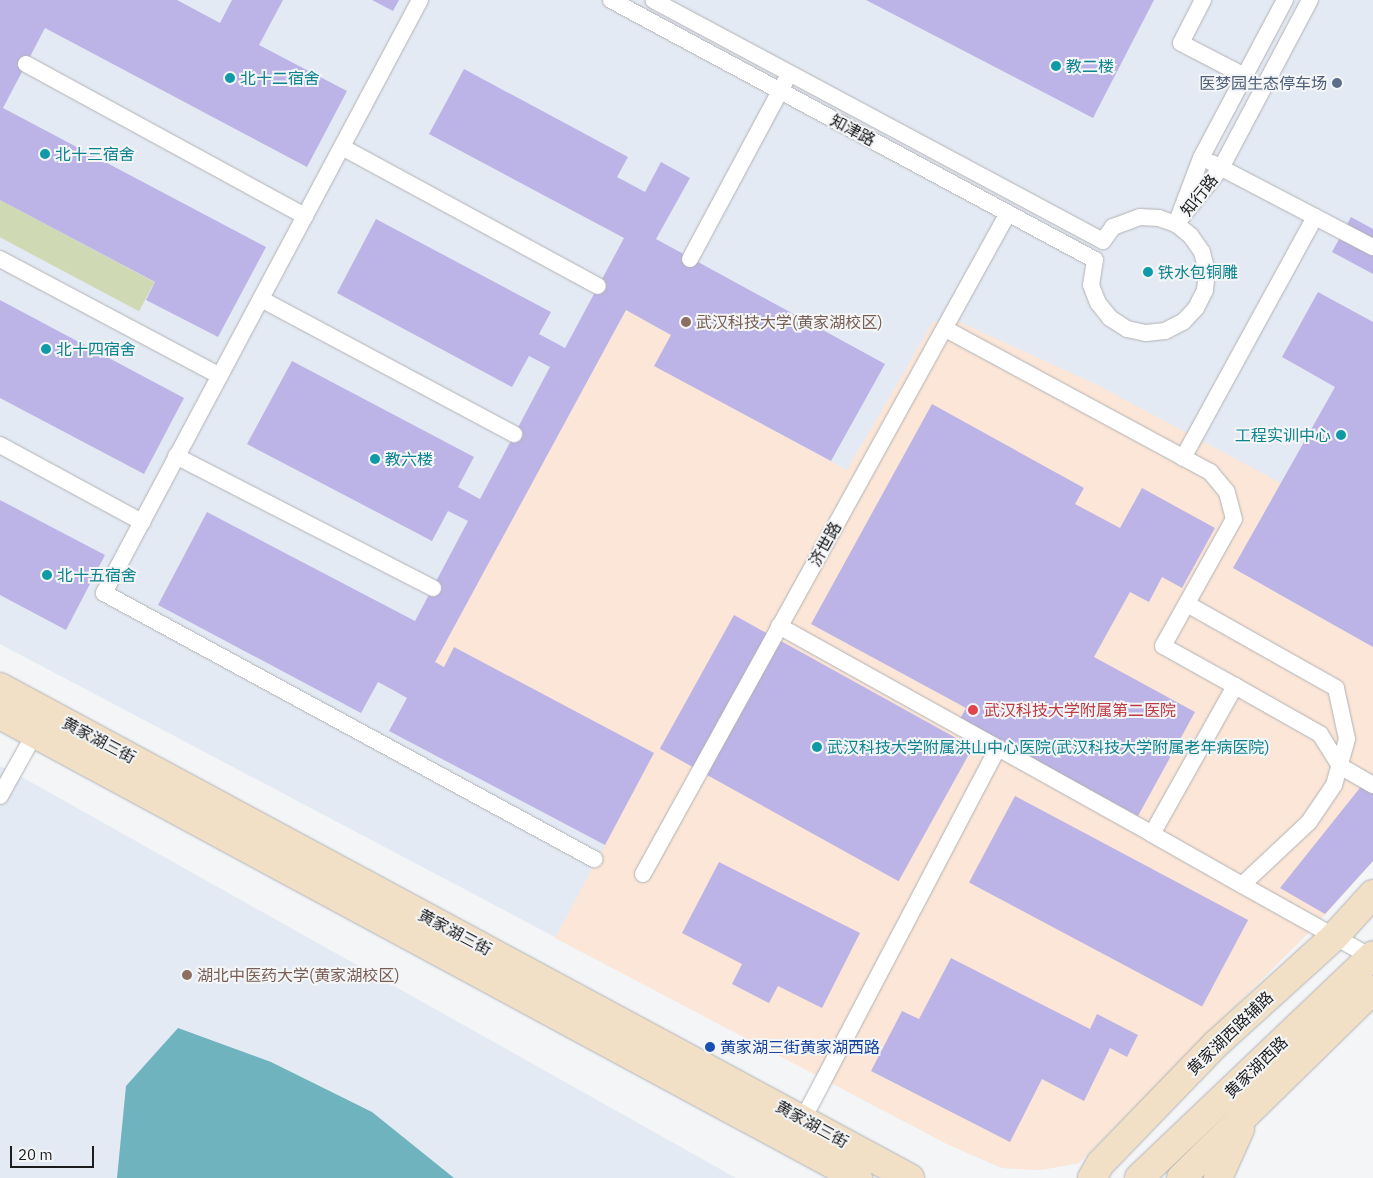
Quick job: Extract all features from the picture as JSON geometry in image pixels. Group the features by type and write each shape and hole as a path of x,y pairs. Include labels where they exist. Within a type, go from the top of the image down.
{"street":[{"name":"黄家湖三街","path":"0,686 40,723 798,1130 910,1178"},
{"name":"黄家湖三街","path":"0,716 40,723"},
{"name":"黄家湖西路辅路","path":"1092,1178 1100,1164 1216,1044 1334,937 1373,894"},
{"name":"黄家湖西路","path":"1139,1178 1372,956"},
{"name":"黄家湖西路","path":"1181,1178 1250,1108 1373,990"},
{"path":"1218,1178 1250,1108"},
{"name":"黄家湖三街","path":"798,1130 858,1178"},
{"path":"798,1130 830,1178"}],"lane":[{"path":"420,0 104,593 594,859"},
{"name":"知津路","path":"610,0 1095,260 1091,285 1098,303 1110,318 1127,329 1146,333 1165,330 1183,322 1196,308 1205,290 1207,271 1202,252 1191,236 1176,224 1159,218 1140,217 1113,227 1103,241 657,1"},
{"path":"1203,0 1181,43 1245,76"},
{"name":"知行路","path":"1176,224 1201,158 1285,0"},
{"name":"知行路","path":"1176,224 1220,168 1310,0"},
{"path":"26,64 305,216"},
{"path":"690,259 790,73"},
{"path":"342,147 598,286"},
{"path":"1201,158 1373,247"},
{"name":"济世路","path":"643,874 1008,213"},
{"path":"1183,458 1315,216"},
{"path":"0,259 220,376"},
{"path":"261,299 514,434"},
{"path":"945,329 1210,472 1227,492 1234,519 1163,646 1320,734 1340,766 1373,785"},
{"path":"0,445 142,522"},
{"path":"176,456 433,588"},
{"path":"1187,604 1336,688 1347,739 1334,785 1309,822 1242,885"},
{"path":"779,626 1334,937 1372,956"},
{"path":"1152,834 1235,686"},
{"path":"0,796 40,723"},
{"path":"798,1130 998,748"}],"shaded area":[{"name":"武汉科技大学(黄家湖校区)","path":"0,0 1373,0 1373,861 1314,927 1079,1163 1040,1170 1002,1168 949,1145 0,644"},
{"name":"武汉科技大学附属第二医院","path":"626,310 671,335 655,366 847,470 933,322 951,318 1095,384 1281,483 1233,568 1373,647 1373,861 1314,927 1079,1163 1040,1170 1002,1168 949,1145 555,938 654,753 454,648 444,667 435,662"},
{"name":"湖北中医药大学(黄家湖校区)","path":"0,766 13,772 736,1178 0,1178"}],"green space":[{"path":"0,200 155,282 139,311 0,237"}],"water":[{"path":"178,1028 271,1062 372,1112 454,1178 117,1178 126,1086"}],"building":[{"path":"0,0 177,0 220,23 232,0 283,0 259,45 347,91 307,167 45,28 3,108 266,247 218,337 146,300 155,282 0,200"},
{"path":"372,0 399,0 393,11"},
{"name":"教二楼","path":"866,0 1154,0 1093,118"},
{"name":"教六楼","path":"464,69 628,157 617,177 645,192 661,162 690,178 656,239 885,364 831,461 654,366 671,335 626,310 435,662 444,667 454,647 654,753 605,845 389,731 407,698 393,690 378,682 361,713 158,605 207,512 415,621 468,521 448,511 432,541 247,444 292,361 474,457 458,487 480,499 550,367 529,356 512,387 337,293 376,219 551,312 539,334 565,348 624,238 429,134"},
{"path":"1351,217 1373,229 1373,274 1332,252"},
{"name":"工程实训中心","path":"1318,292 1373,322 1373,647 1233,568 1335,387 1282,357"},
{"name":"北十四宿舍","path":"0,300 184,398 144,474 0,398"},
{"name":"武汉科技大学附属第二医院","path":"932,404 1084,488 1075,504 1120,528 1142,488 1215,528 1182,588 1162,577 1149,602 1130,592 1094,657 1195,712 1138,816 960,719 966,708 811,624"},
{"name":"北十五宿舍","path":"0,500 105,555 66,630 0,595"},
{"name":"武汉科技大学附属洪山中心医院(武汉科技大学附属老年病医院)","path":"734,615 973,747 899,881 660,749"},
{"path":"1363,784 1373,791 1373,861 1325,914 1280,888"},
{"path":"1015,796 1248,920 1202,1006 969,883"},
{"path":"719,862 860,933 822,1008 778,986 769,1003 732,984 742,964 682,933"},
{"path":"951,958 1090,1029 1097,1014 1138,1035 1127,1057 1110,1048 1084,1101 1042,1079 1010,1142 871,1071 902,1011 919,1019"}],"place":[{"name":"教二楼","path":"1056,66"},
{"name":"北十二宿舍","path":"230,78"},
{"name":"医梦园生态停车场","path":"1337,83"},
{"name":"北十三宿舍","path":"45,154"},
{"name":"铁水包铜雕","path":"1148,272"},
{"name":"武汉科技大学(黄家湖校区)","path":"686,322"},
{"name":"北十四宿舍","path":"46,349"},
{"name":"工程实训中心","path":"1341,435"},
{"name":"教六楼","path":"375,459"},
{"name":"北十五宿舍","path":"47,575"},
{"name":"武汉科技大学附属第二医院","path":"973,710"},
{"name":"武汉科技大学附属洪山中心医院(武汉科技大学附属老年病医院)","path":"817,747"},
{"name":"湖北中医药大学(黄家湖校区)","path":"187,975"},
{"name":"黄家湖三街黄家湖西路","path":"710,1047"}]}
